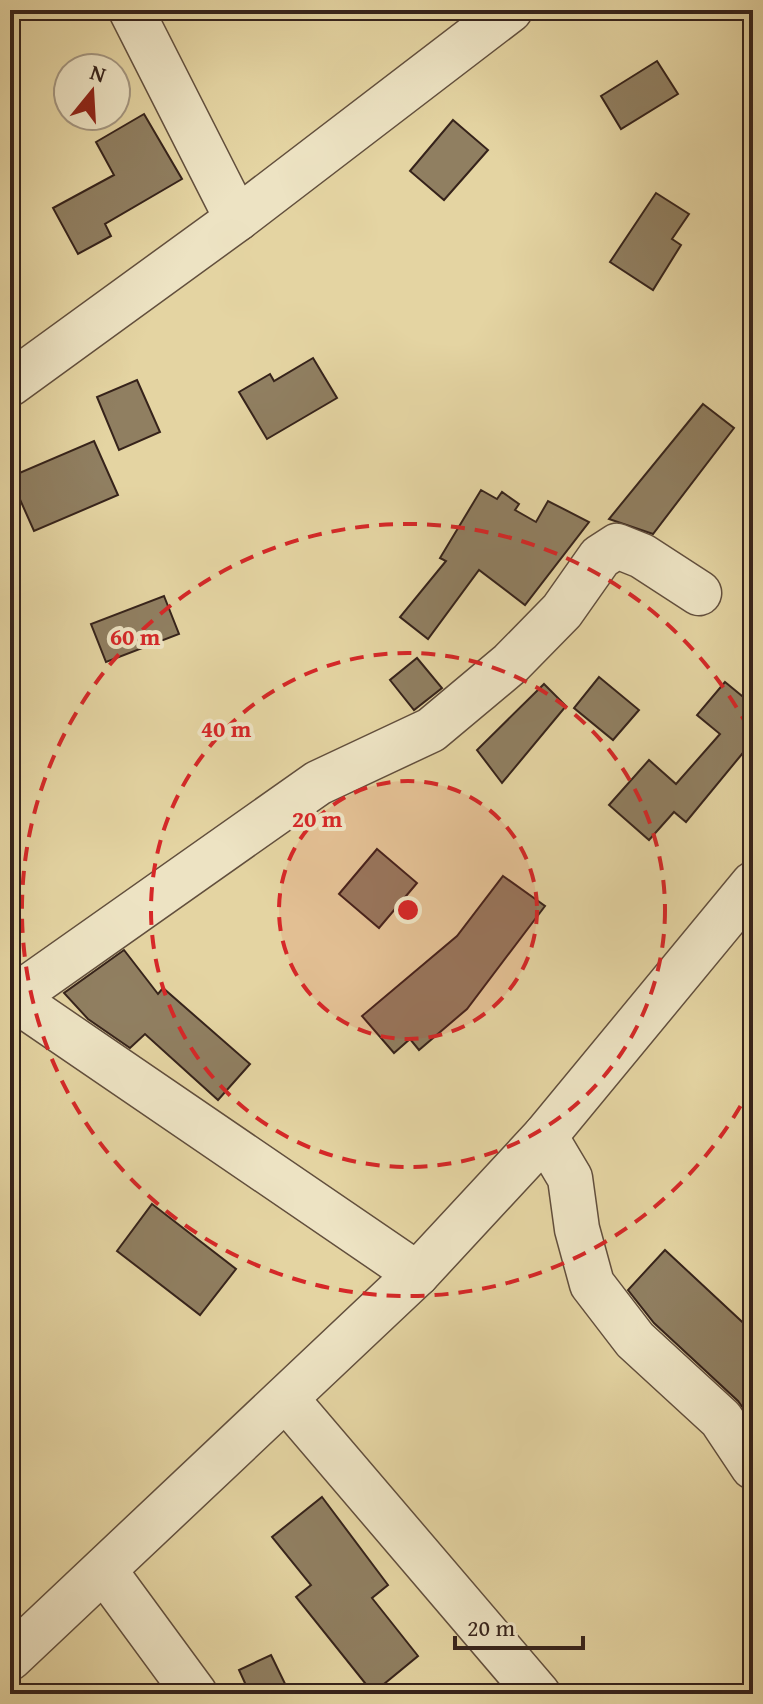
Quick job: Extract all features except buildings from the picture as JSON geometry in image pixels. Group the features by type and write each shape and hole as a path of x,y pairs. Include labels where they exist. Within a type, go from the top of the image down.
{"street":[{"path":"131,10 237,219"},
{"path":"10,384 237,219 510,10"},
{"path":"417,1274 12,997 318,783 431,730 511,663 562,611 600,557 617,546 642,556 699,593"},
{"path":"10,1658 287,1400 417,1274 545,1136 753,884"},
{"path":"545,1136 570,1178 577,1229 592,1284 635,1340 721,1419 753,1467"},
{"path":"287,1400 538,1694"},
{"path":"104,1570 195,1694"}]}
